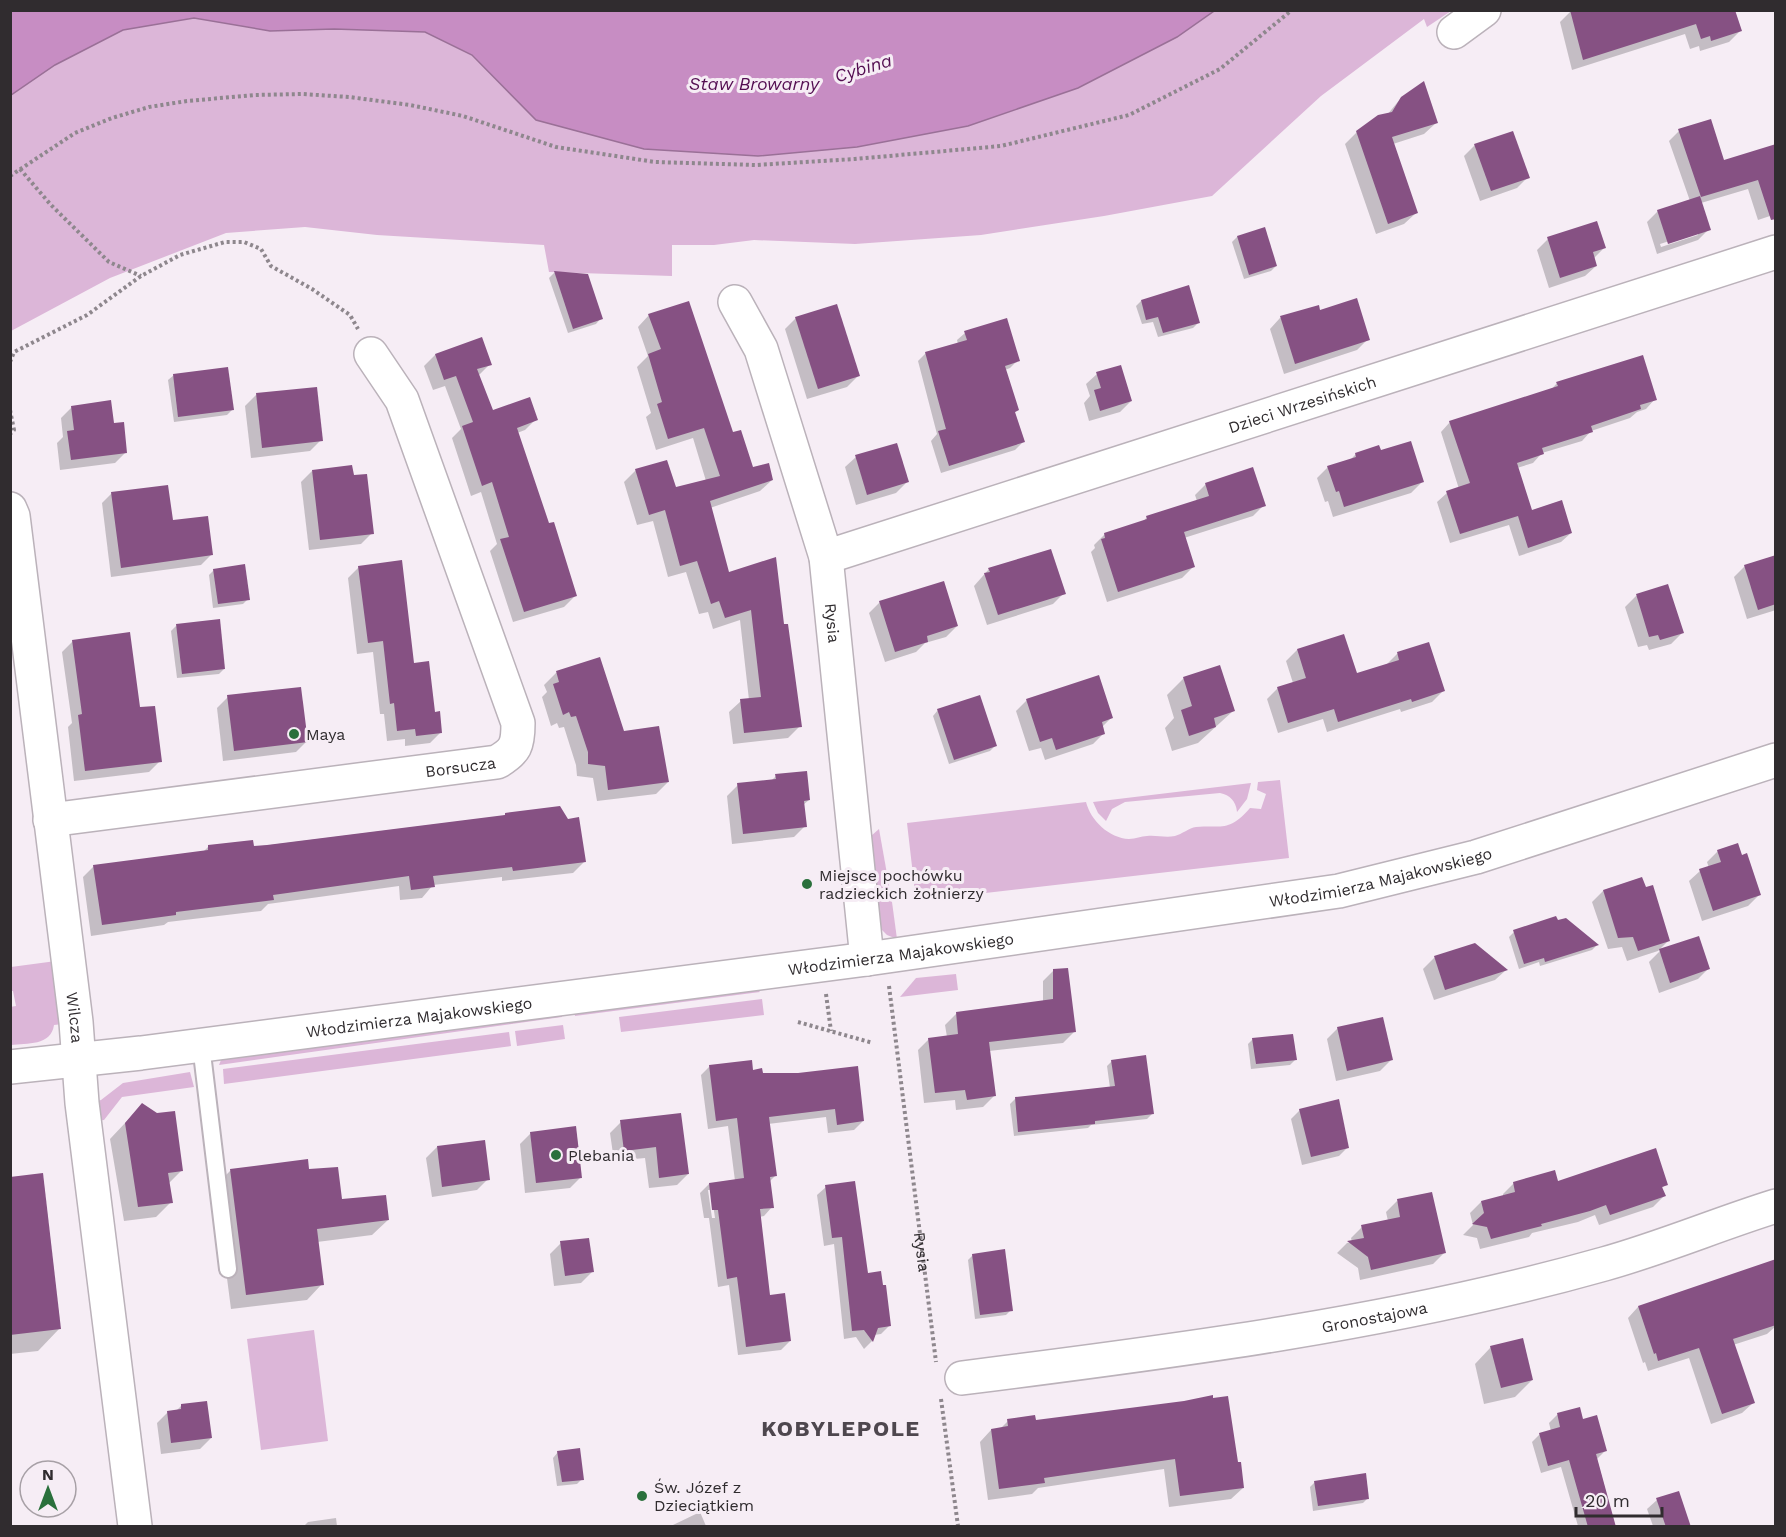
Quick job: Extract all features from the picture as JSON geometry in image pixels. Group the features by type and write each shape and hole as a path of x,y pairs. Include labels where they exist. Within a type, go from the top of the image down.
{"street":[{"path":"1454,32 1484,10"},
{"name":"Dzieci Wrzesińskich","path":"826,557 1776,252"},
{"name":"Rysia","path":"735,302 761,349 826,557 878,969"},
{"name":"Borsucza","path":"50,820 486,764 497,762 510,754 518,741 518,723 402,400 371,354"},
{"name":"Wilcza","path":"10,509 15,527 76,1027 82,1103 135,1527"},
{"name":"Włodzimierza Majakowskiego","path":"10,1067 878,969 1340,891 1476,857 1774,767"},
{"name":"Gronostajowa","path":"946,1380 1160,1352 1456,1301 1605,1264 1776,1206"}],"lane":[{"path":"201,1045 228,1269"}],"path":[{"path":"10,177 75,134 112,118 149,107 255,95 302,94 349,97 410,105 463,116 556,147 655,162 756,165 1001,146 1129,115 1221,69 1292,10"},
{"path":"20,169 51,205 109,262 141,276"},
{"path":"10,362 14,352 87,315 141,276 180,255 225,242 244,242 261,249 271,266 312,289 350,315 371,354"},
{"path":"10,410 14,430 10,434"},
{"name":"Rysia","path":"878,969 946,1380 958,1527"},
{"path":"825,987 831,1031"},
{"path":"798,1022 873,1043"}],"shaded area":[{"path":"1214,11 1451,11 1427,27 1424,19 1321,96 1212,196 981,235 855,244 754,240 714,245 672,245 672,276 549,272 544,245 377,235 305,227 226,233 110,278 11,331 11,95 55,65 123,30 194,18 270,31 334,29 425,32 472,55 536,120 857,147 968,126 1078,88 1177,37"},
{"path":"1280,780 1289,858 916,901 907,823 1086,802 1092,816 1102,827 1122,838 1171,837 1196,827 1225,826 1243,816 1250,808 1261,809 1266,794 1257,790 1258,782"},
{"path":"1251,783 1247,799 1237,812 1232,799 1220,793 1125,802 1112,809 1106,821 1098,813 1093,802"},
{"path":"879,829 897,939 887,935 879,927 868,843 871,836"},
{"path":"56,961 63,1024 54,1025 52,1032 43,1040 11,1045 10,1007 16,1006 13,991 11,991 11,967"},
{"path":"956,974 958,990 900,997 916,978"},
{"path":"756,988 760,992 575,1016 573,1008"},
{"path":"762,999 764,1015 621,1032 619,1017"},
{"path":"561,1010 562,1017 219,1065 221,1060 229,1055"},
{"path":"563,1025 565,1039 517,1046 515,1031"},
{"path":"509,1032 511,1046 224,1084 223,1069"},
{"path":"190,1072 194,1087 122,1097 104,1120 95,1121 93,1102 101,1100 123,1083"},
{"path":"314,1330 328,1441 261,1450 247,1339"}],"water":[{"name":"Staw Browarny","path":"11,10 1214,11 1177,37 1078,88 968,126 857,147 758,156 644,149 536,120 472,55 425,32 334,29 270,31 194,18 123,30 55,65 11,95"}],"building":[{"path":"1570,10 1735,10 1742,31 1711,41 1710,36 1701,39 1696,24 1583,60"},
{"path":"1424,81 1438,123 1392,137 1418,213 1388,224 1356,131 1378,115 1392,112 1401,97"},
{"path":"1711,119 1724,160 1776,144 1776,219 1771,220 1758,180 1701,197 1678,129"},
{"path":"1513,131 1530,178 1491,191 1474,144"},
{"path":"1700,196 1711,230 1668,244 1657,210"},
{"path":"1597,221 1606,248 1593,252 1597,266 1560,278 1547,237"},
{"path":"1265,227 1277,266 1249,275 1237,236"},
{"path":"554,271 588,274 603,319 573,329"},
{"path":"1189,285 1200,323 1163,333 1158,317 1146,320 1141,300"},
{"path":"1357,298 1370,340 1295,364 1280,316 1319,305 1320,310"},
{"path":"689,301 733,432 741,430 753,467 769,463 773,480 710,501 729,572 776,557 784,624 788,624 802,727 744,733 740,699 761,697 751,610 725,618 719,601 711,604 697,561 680,566 665,510 649,515 635,469 667,460 676,487 720,476 704,428 668,439 657,404 662,402 648,354 661,349 648,314"},
{"path":"837,304 860,376 818,389 795,317"},
{"path":"1007,318 1020,361 1005,366 1019,410 1015,412 1025,442 949,466 938,431 946,429 925,352 967,340 964,331"},
{"path":"482,337 492,365 477,369 493,410 530,397 538,420 517,428 549,523 554,522 577,596 524,612 500,539 509,537 492,482 482,486 462,426 473,422 456,376 444,380 435,354"},
{"path":"1643,355 1657,400 1640,405 1641,409 1591,426 1593,432 1542,448 1544,454 1517,463 1532,510 1562,500 1572,533 1528,548 1518,516 1460,534 1446,491 1470,483 1449,421 1558,386 1556,382"},
{"path":"1121,365 1132,401 1100,411 1094,390 1101,388 1096,372"},
{"path":"228,367 234,410 178,417 173,374"},
{"path":"317,387 323,441 262,448 256,393"},
{"path":"111,400 114,423 124,422 127,453 71,460 67,431 74,430 71,406"},
{"path":"1411,441 1424,482 1344,507 1327,466 1356,457 1355,453 1379,445 1381,450"},
{"path":"897,443 909,482 867,495 855,455"},
{"path":"352,465 354,475 367,474 374,534 320,540 312,470"},
{"path":"1253,467 1266,506 1184,532 1195,567 1118,592 1101,539 1105,538 1104,533 1147,519 1146,516 1209,496 1205,483"},
{"path":"168,485 173,520 208,516 213,555 121,568 111,492"},
{"path":"1051,549 1066,594 998,615 984,573 990,572 988,568"},
{"path":"1776,555 1776,604 1758,610 1744,565"},
{"path":"402,560 414,663 429,661 435,712 440,711 442,733 416,736 415,729 397,731 394,703 390,704 383,641 368,643 358,566"},
{"path":"245,564 250,600 218,604 213,569"},
{"path":"944,581 958,626 927,636 928,642 895,652 879,601"},
{"path":"1668,584 1684,633 1660,640 1658,635 1649,637 1636,594"},
{"path":"220,619 225,669 182,674 176,624"},
{"path":"130,632 140,707 155,706 162,762 85,771 78,715 82,714 72,640"},
{"path":"1344,634 1357,673 1399,660 1397,652 1429,642 1445,691 1338,722 1334,709 1288,723 1277,687 1306,678 1297,649"},
{"path":"600,657 624,731 659,726 669,782 608,790 605,766 588,764 588,752 576,716 571,717 569,712 563,715 553,684 559,682 556,671"},
{"path":"1220,665 1235,711 1214,718 1216,727 1189,736 1181,710 1192,706 1183,677"},
{"path":"1099,675 1113,718 1102,722 1105,734 1056,750 1052,738 1040,742 1026,699"},
{"path":"301,687 308,742 234,751 227,695"},
{"path":"980,695 997,746 954,760 937,709"},
{"path":"807,771 810,800 804,801 807,827 743,834 737,783 776,779 775,774"},
{"path":"560,806 568,819 579,817 586,862 513,871 512,867 433,876 435,887 411,890 409,876 273,895 274,900 176,912 176,915 102,925 93,865 208,850 208,845 253,840 254,846 267,845"},
{"path":"1738,843 1742,855 1747,853 1761,895 1713,911 1699,869 1721,862 1717,850"},
{"path":"1642,877 1646,887 1653,885 1670,941 1638,951 1633,937 1618,938 1603,890"},
{"path":"1556,916 1558,920 1566,918 1599,945 1545,962 1544,958 1524,964 1513,930"},
{"path":"1699,936 1710,969 1670,983 1659,949"},
{"path":"1475,943 1508,970 1445,990 1434,956"},
{"path":"1068,968 1076,1032 989,1042 996,1096 967,1100 965,1090 935,1093 928,1038 958,1034 956,1012 1053,999 1053,969"},
{"path":"1383,1017 1393,1060 1347,1071 1337,1027"},
{"path":"1293,1034 1297,1060 1256,1064 1252,1038"},
{"path":"1146,1055 1154,1114 1095,1121 1095,1124 1018,1132 1015,1097 1115,1086 1111,1060"},
{"path":"752,1060 753,1070 762,1068 763,1073 798,1073 858,1066 864,1121 837,1125 835,1109 769,1117 777,1176 770,1177 774,1208 760,1209 770,1295 785,1293 791,1341 746,1347 737,1277 727,1279 718,1210 712,1210 709,1183 744,1178 737,1118 716,1121 709,1065"},
{"path":"1339,1099 1349,1148 1311,1157 1299,1109"},
{"path":"142,1103 157,1113 175,1111 183,1171 168,1173 173,1203 138,1207 125,1123"},
{"path":"681,1113 689,1174 659,1178 656,1147 624,1151 620,1120"},
{"name":"Plebania","path":"576,1126 582,1178 536,1183 530,1132"},
{"path":"485,1140 490,1180 442,1187 437,1146"},
{"path":"1656,1148 1668,1185 1662,1187 1666,1196 1610,1215 1606,1205 1541,1224 1542,1226 1491,1239 1487,1227 1472,1224 1484,1213 1481,1201 1515,1192 1513,1182 1555,1170 1558,1181"},
{"path":"308,1159 309,1169 338,1167 342,1199 386,1195 389,1220 317,1229 324,1285 246,1295 230,1169"},
{"path":"43,1173 61,1329 10,1335 10,1177"},
{"path":"855,1181 868,1273 881,1271 883,1285 886,1285 891,1326 878,1328 873,1342 864,1330 852,1331 842,1237 832,1238 825,1185"},
{"path":"1432,1192 1446,1253 1371,1270 1368,1257 1347,1241 1364,1238 1361,1225 1400,1217 1397,1199"},
{"path":"589,1238 594,1272 565,1276 560,1241"},
{"path":"1005,1249 1013,1311 980,1315 972,1254"},
{"path":"1776,1259 1776,1325 1733,1339 1755,1403 1722,1414 1699,1348 1658,1361 1638,1306"},
{"path":"1523,1338 1533,1380 1501,1388 1490,1346"},
{"path":"1213,1395 1213,1398 1228,1396 1244,1488 1180,1496 1175,1459 1044,1478 1045,1483 999,1489 991,1429 1008,1426 1007,1419 1035,1415 1036,1420 1184,1401"},
{"path":"207,1401 212,1438 171,1443 167,1411 181,1409 181,1404"},
{"path":"1580,1407 1583,1419 1597,1415 1607,1451 1596,1454 1616,1527 1588,1527 1569,1460 1548,1466 1539,1433 1560,1427 1557,1413"},
{"path":"580,1448 584,1480 562,1482 557,1451"},
{"path":"1366,1473 1369,1499 1318,1506 1314,1481"},
{"path":"1679,1491 1691,1527 1666,1527 1656,1498"}],"place":[{"name":"Maya","path":"294,734"},
{"name":"Miejsce pochówku radzieckich żołnierzy","path":"807,884"},
{"name":"Plebania","path":"556,1155"},
{"name":"Św. Józef z Dzieciątkiem","path":"642,1496"}],"district":[{"name":"KOBYLEPOLE","path":"841,1428"}],"water label":[{"name":"Cybina","path":"863,68"}]}
